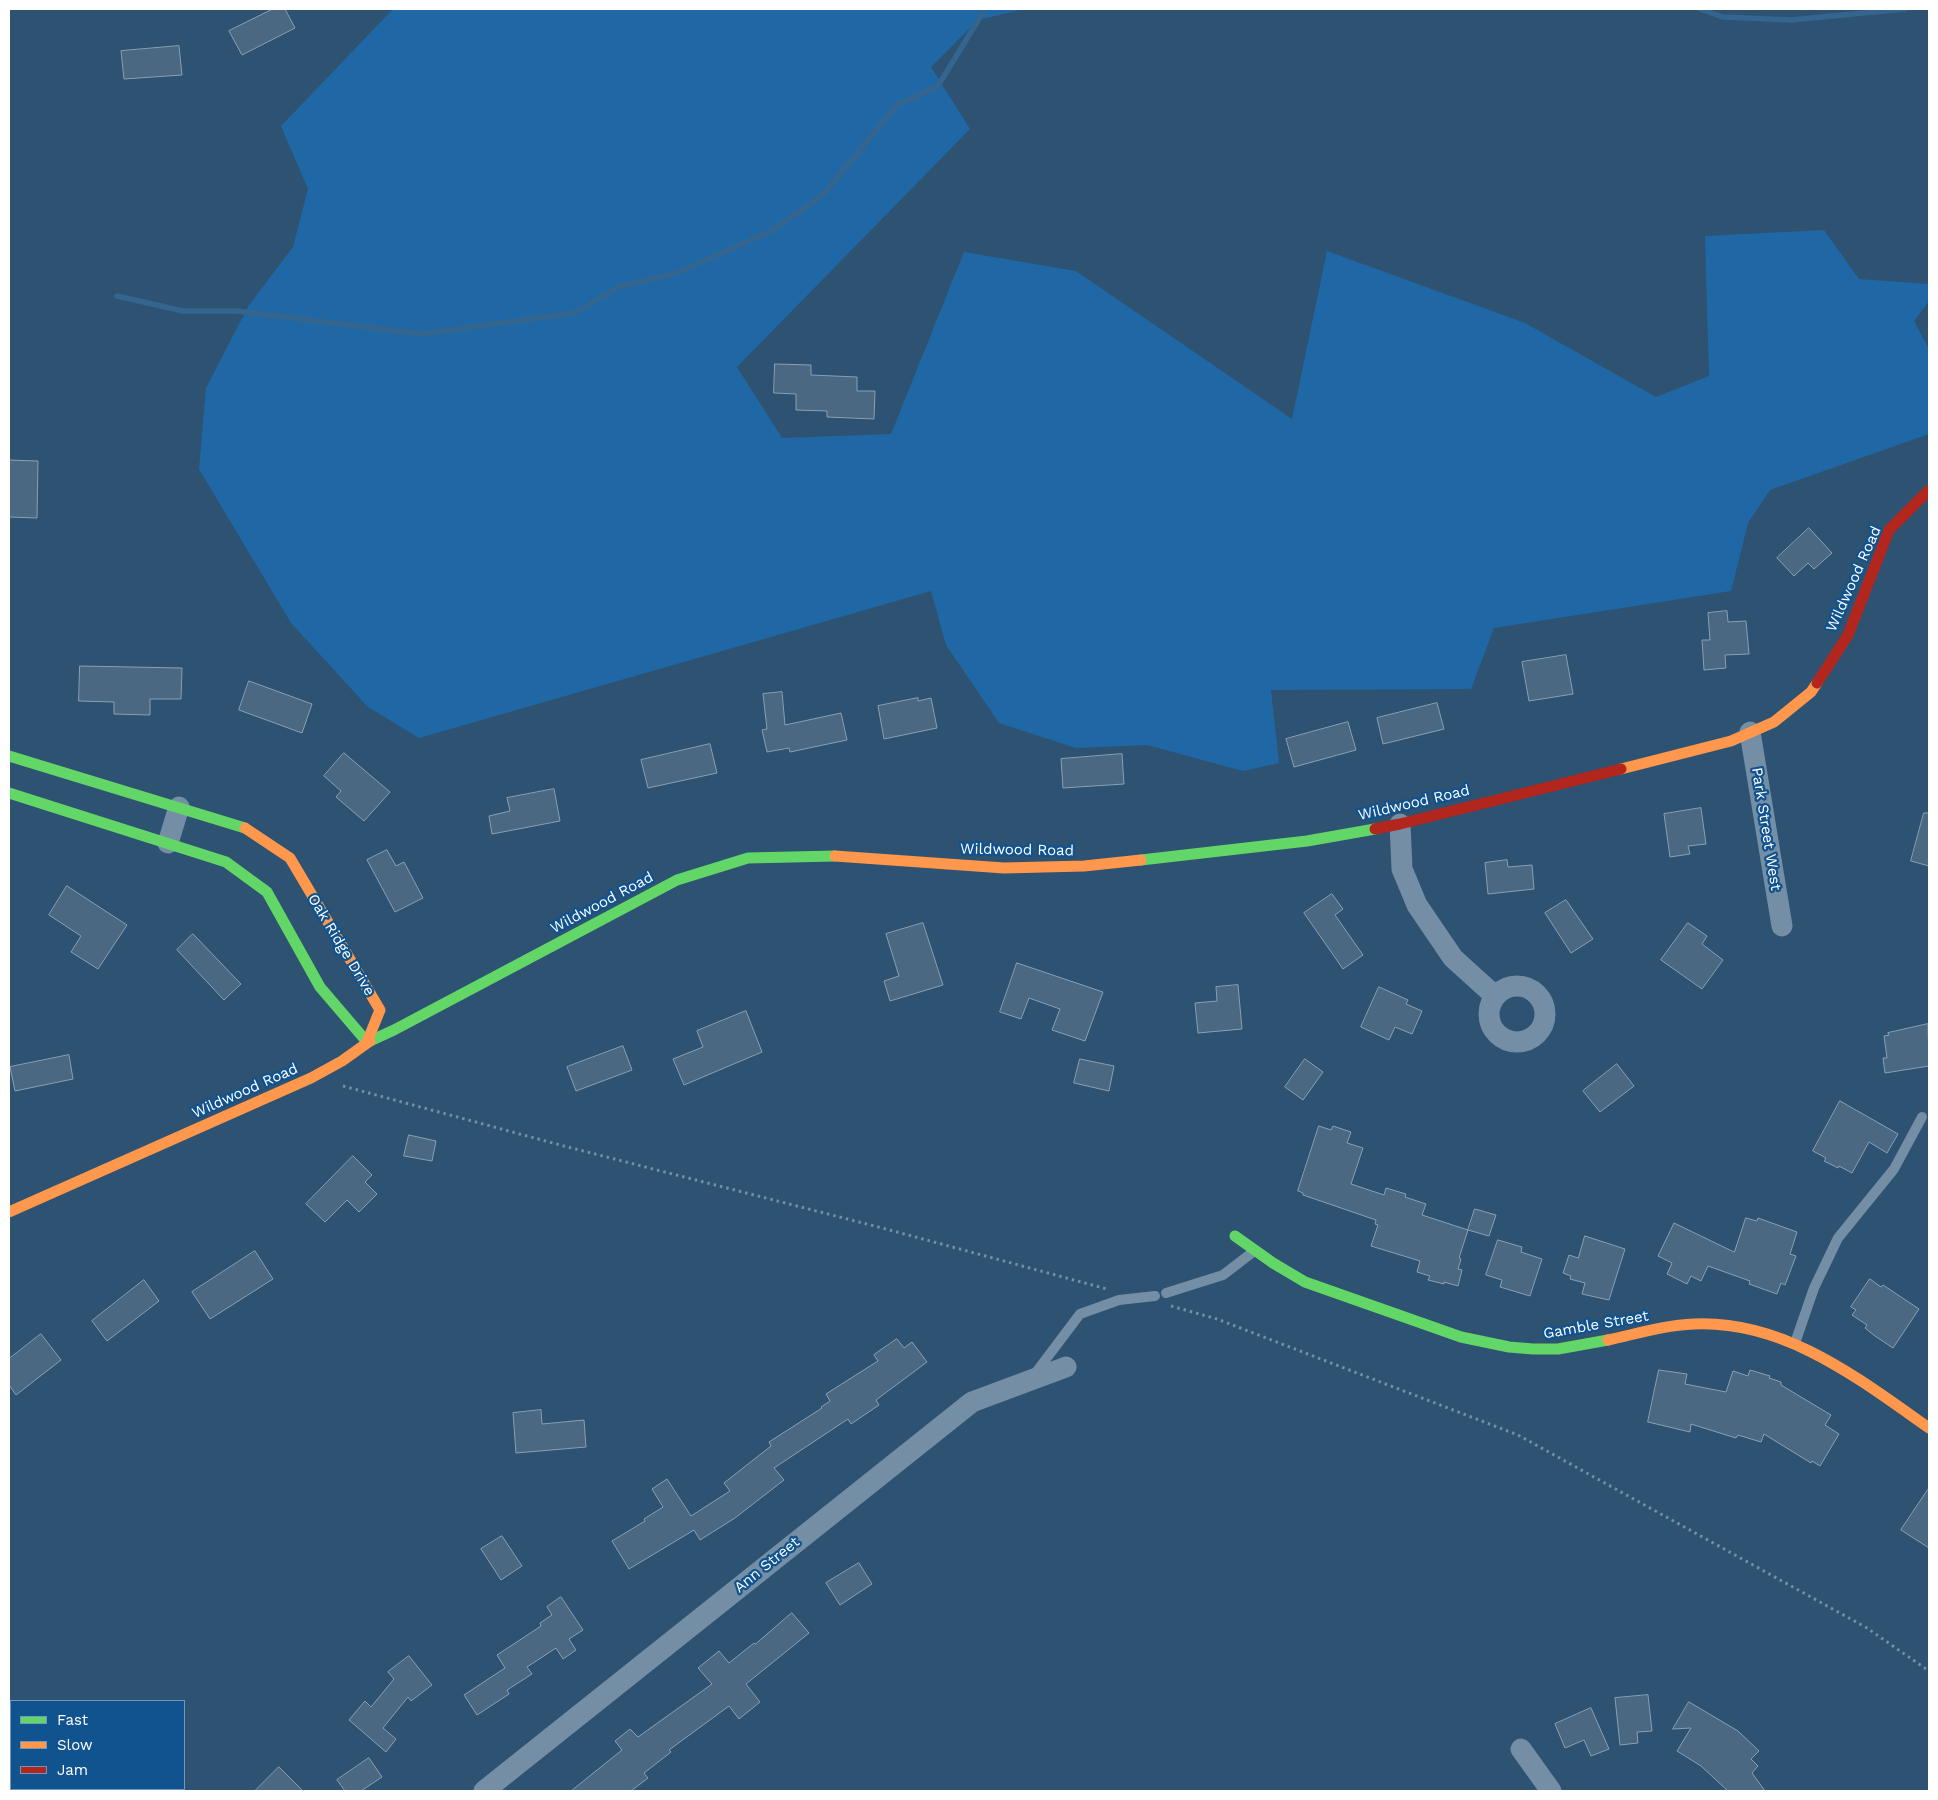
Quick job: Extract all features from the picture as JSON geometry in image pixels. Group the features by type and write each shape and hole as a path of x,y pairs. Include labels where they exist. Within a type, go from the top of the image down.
{"street":[{"name":"Wildwood Road","path":"9,1212 311,1078 342,1061 367,1042 394,1030 677,880 748,858 846,856 1004,868 1084,866 1307,842 1400,824 1731,741 1774,722 1811,692 1848,635 1889,530 1929,490"},
{"name":"Park Street West","path":"1750,732 1782,926"},
{"name":"Oak Ridge Drive","path":"9,757 246,828 290,858 380,1010 367,1042"},
{"path":"9,793 226,862 267,892 320,987 367,1042"},
{"path":"168,843 179,807"},
{"path":"1400,824 1402,869 1417,905 1453,958 1495,996"},
{"name":"Gamble Street","path":"1235,1236 1254,1251 1298,1278 1473,1341 1535,1350 1561,1348 1686,1325 1721,1326 1756,1331 1813,1352 1929,1428"},
{"name":"Ann Street","path":"484,1791 972,1402 1066,1367"},
{"path":"1521,1749 1551,1791"}],"lane":[{"path":"1795,1344 1814,1288 1838,1238 1894,1169 1922,1117"},
{"path":"1166,1293 1222,1275 1254,1251"},
{"path":"1030,1380 1080,1314 1119,1300 1155,1296"}],"path":[{"path":"311,1078 574,1149 886,1229 1217,1319 1518,1435 1867,1628 1929,1671"}],"shaded area":[{"path":"393,9 1024,9 978,20 931,67 970,129 737,367 782,438 891,434 964,252 1076,271 1292,419 1327,251 1525,323 1656,397 1709,376 1705,236 1824,230 1859,279 1929,284 1929,301 1914,321 1929,349 1929,434 1770,490 1748,523 1731,591 1494,628 1471,689 1271,690 1279,763 1243,771 1147,745 1076,748 999,723 946,645 931,591 419,738 368,707 291,623 199,469 206,388 249,305 293,247 308,189 281,126"}],"building":[{"path":"273,9 285,9 295,28 242,55 229,31"},
{"path":"179,46 182,75 124,79 121,51"},
{"path":"775,364 811,365 811,375 857,377 857,391 875,391 874,419 827,417 827,411 796,410 796,394 774,393"},
{"path":"9,460 38,461 37,518 9,517"},
{"path":"1809,528 1832,553 1814,569 1808,563 1794,576 1777,558"},
{"path":"1727,611 1728,622 1746,621 1749,654 1725,655 1726,668 1704,670 1702,640 1710,640 1708,613"},
{"path":"1566,655 1573,694 1529,701 1522,662"},
{"path":"80,666 182,668 181,699 150,699 150,715 114,714 114,702 79,701"},
{"path":"249,681 312,704 302,733 239,710"},
{"path":"782,692 785,725 841,713 847,740 790,752 789,748 767,752 762,730 767,729 763,694"},
{"path":"918,698 918,701 931,698 937,728 884,739 878,706"},
{"path":"1437,703 1444,729 1383,744 1377,718"},
{"path":"1348,722 1356,750 1294,767 1286,739"},
{"path":"710,744 717,773 648,788 641,760"},
{"path":"344,753 390,792 364,821 336,797 341,791 324,776"},
{"path":"1122,754 1124,784 1063,788 1061,759"},
{"path":"554,789 560,821 492,834 489,816 510,811 507,798"},
{"path":"1701,808 1706,844 1688,846 1690,854 1670,857 1664,814"},
{"path":"1924,813 1929,813 1929,866 1911,861"},
{"path":"387,850 396,866 404,862 423,898 395,912 367,860"},
{"path":"1507,860 1508,867 1532,865 1534,889 1488,894 1485,863"},
{"path":"67,886 127,925 98,969 71,952 81,936 49,915"},
{"path":"1332,894 1343,909 1335,915 1363,955 1343,969 1304,913"},
{"path":"1566,900 1593,939 1571,953 1545,913"},
{"path":"923,923 943,985 890,1001 884,981 899,976 886,934"},
{"path":"1688,923 1707,936 1702,944 1723,960 1702,989 1661,960"},
{"path":"193,934 241,984 224,1000 177,950"},
{"path":"1017,963 1103,992 1085,1041 1052,1030 1060,1009 1029,998 1021,1019 1000,1012"},
{"path":"1238,985 1242,1029 1198,1033 1195,1003 1217,1001 1216,987"},
{"path":"1379,987 1408,1000 1406,1004 1422,1011 1412,1034 1395,1027 1389,1040 1361,1027"},
{"path":"746,1011 762,1052 684,1085 673,1059 703,1047 697,1031"},
{"path":"1928,1024 1929,1066 1885,1073 1883,1058 1887,1058 1884,1036 1889,1035 1888,1033"},
{"path":"623,1046 632,1070 576,1091 567,1067"},
{"path":"69,1055 73,1079 15,1091 10,1067"},
{"path":"1080,1059 1114,1066 1109,1091 1074,1083"},
{"path":"1305,1059 1323,1072 1303,1100 1285,1087"},
{"path":"1617,1064 1634,1086 1600,1112 1583,1091"},
{"path":"1840,1101 1898,1134 1887,1153 1869,1142 1852,1173 1824,1161 1826,1158 1813,1151"},
{"path":"1319,1126 1331,1130 1333,1126 1351,1132 1347,1143 1363,1148 1351,1184 1384,1195 1386,1188 1406,1194 1405,1197 1426,1204 1422,1215 1468,1230 1459,1258 1461,1259 1458,1269 1462,1270 1458,1286 1428,1280 1430,1276 1417,1272 1420,1261 1371,1246 1378,1225 1375,1224 1376,1220 1303,1195 1303,1193 1298,1191"},
{"path":"409,1135 436,1141 432,1161 404,1156"},
{"path":"353,1156 372,1175 365,1182 377,1194 359,1212 347,1200 325,1222 306,1204"},
{"path":"1475,1209 1496,1215 1489,1236 1468,1230"},
{"path":"1746,1218 1757,1221 1758,1218 1797,1232 1790,1254 1796,1256 1785,1285 1781,1283 1777,1294 1749,1284 1750,1281 1708,1266 1701,1281 1691,1276 1687,1284 1667,1274 1672,1263 1658,1256 1674,1223 1734,1252"},
{"path":"1585,1236 1625,1249 1609,1300 1582,1294 1585,1283 1570,1279 1571,1276 1563,1273 1569,1255 1578,1258"},
{"path":"1498,1240 1522,1247 1521,1252 1542,1259 1530,1296 1500,1287 1502,1280 1486,1275"},
{"path":"255,1251 273,1279 210,1319 192,1292"},
{"path":"1870,1279 1881,1287 1883,1285 1919,1309 1893,1348 1865,1328 1867,1325 1852,1315 1856,1310 1851,1307"},
{"path":"144,1280 159,1301 107,1341 92,1321"},
{"path":"41,1334 61,1360 16,1395 9,1385 9,1359"},
{"path":"897,1339 904,1348 912,1342 927,1362 876,1400 879,1405 851,1424 848,1419 774,1468 784,1480 735,1518 700,1540 694,1530 629,1569 612,1541 645,1521 644,1519 663,1507 652,1489 667,1479 691,1516 730,1491 724,1483 771,1446 769,1442 822,1408 830,1401 826,1394 878,1361 874,1355"},
{"path":"1659,1370 1687,1374 1685,1384 1726,1392 1733,1371 1748,1376 1750,1370 1770,1376 1769,1378 1781,1382 1781,1385 1831,1415 1825,1425 1839,1434 1820,1466 1812,1461 1811,1463 1764,1434 1761,1442 1738,1435 1736,1438 1691,1424 1690,1432 1648,1422"},
{"path":"541,1410 542,1424 584,1420 586,1447 516,1453 513,1413"},
{"path":"1929,1488 1929,1548 1901,1530"},
{"path":"502,1536 522,1566 501,1580 481,1549"},
{"path":"859,1563 872,1584 840,1605 826,1583"},
{"path":"561,1597 583,1630 569,1639 576,1650 563,1659 556,1648 527,1667 532,1674 507,1690 509,1694 477,1715 464,1695 505,1668 497,1655 541,1626 540,1623 552,1615 547,1607"},
{"path":"792,1613 809,1633 746,1684 760,1702 739,1719 729,1706 669,1750 671,1752 644,1773 648,1778 631,1791 571,1791 622,1750 615,1741 630,1729 638,1737 712,1684 698,1668 719,1651 729,1663"},
{"path":"409,1656 432,1685 411,1701 408,1697 383,1728 396,1739 386,1752 349,1720 365,1701 371,1707 394,1679 388,1672"},
{"path":"1648,1695 1652,1731 1637,1732 1638,1743 1620,1745 1615,1698"},
{"path":"1689,1702 1738,1731 1759,1751 1751,1759 1758,1766 1752,1773 1765,1791 1728,1791 1701,1766 1677,1751 1691,1728 1673,1729"},
{"path":"1591,1708 1609,1749 1591,1756 1584,1740 1565,1748 1555,1724"},
{"path":"369,1758 382,1777 361,1791 345,1791 337,1780"},
{"path":"279,1767 303,1791 255,1791"}],"waterway":[{"path":"117,296 183,311 237,311 421,334 575,313 618,287 679,272 771,231 822,196 896,106 938,86 985,9"},
{"path":"1700,9 1723,17 1791,20 1905,9"}],"traffic: fast":[{"path":"9,756 245,828"},
{"path":"9,793 226,862 267,892 320,987 367,1042"},
{"path":"1141,860 1307,841 1375,829"},
{"path":"370,1041 677,880 748,858 835,856"},
{"path":"1235,1236 1273,1263 1305,1282 1461,1337 1509,1347 1533,1349 1558,1349 1608,1340"}],"traffic: slow":[{"path":"1621,769 1731,741 1774,722 1811,692 1817,683"},
{"path":"245,828 290,858 380,1010 367,1042"},
{"path":"835,856 1004,868 1084,866 1141,860"},
{"path":"9,1212 311,1078 342,1061 370,1041"},
{"path":"1608,1340 1661,1328 1694,1324 1727,1325 1759,1332 1790,1342 1819,1356 1876,1391 1929,1428"}],"traffic: jam":[{"path":"1817,683 1848,635 1889,530 1929,490"},
{"path":"1375,829 1621,769"}]}
